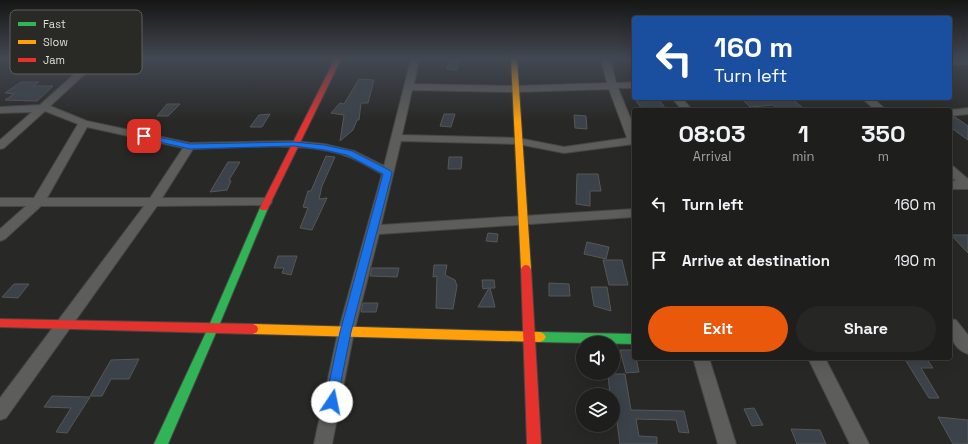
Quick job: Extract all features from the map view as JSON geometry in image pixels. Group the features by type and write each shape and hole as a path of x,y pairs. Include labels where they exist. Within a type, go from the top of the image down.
{"street":[{"path":"0,146 76,80"},
{"path":"161,444 213,328 266,202 328,80"},
{"path":"323,444 346,332 388,173 410,80"},
{"path":"515,80 522,221 531,336 534,444"},
{"path":"610,80 632,135"},
{"path":"408,87 515,89 632,85"},
{"path":"869,100 879,108"},
{"path":"0,110 45,108 84,123 190,146 294,144 350,153 388,173"},
{"path":"952,113 968,111"},
{"path":"0,236 38,202 84,123"},
{"path":"396,138 518,141 564,150 632,140"},
{"path":"0,412 153,203 190,146"},
{"path":"952,171 968,184"},
{"path":"952,185 968,184"},
{"path":"0,202 266,202"},
{"path":"372,230 632,213"},
{"path":"0,324 64,324 632,339"},
{"path":"952,327 968,348"},
{"path":"702,360 727,444"},
{"path":"817,360 860,444"}],"building":[{"path":"359,80 374,80 368,103 361,103 359,120 357,120 353,130 340,141 344,115 331,113 340,103 344,104"},
{"path":"21,82 39,82 33,86 53,86 37,101 5,100 14,94 5,93"},
{"path":"635,100 659,100 665,108 658,108 641,108"},
{"path":"743,100 793,100 803,108 777,108 773,105 750,107"},
{"path":"167,104 180,104 168,116 157,116"},
{"path":"270,114 262,127 250,127 259,115"},
{"path":"444,114 455,114 451,127 440,126"},
{"path":"574,115 586,116 587,129 575,128"},
{"path":"952,117 955,117 968,126 968,140 952,128"},
{"path":"326,156 335,157 322,186 319,199 327,198 312,230 300,228 308,208 303,207 308,191 311,191"},
{"path":"449,157 462,157 461,169 448,169"},
{"path":"228,162 240,162 229,180 231,181 227,190 210,192"},
{"path":"577,174 598,174 601,191 590,191 590,206 576,204"},
{"path":"488,233 498,234 497,242 486,241"},
{"path":"952,235 968,235 968,253 952,236"},
{"path":"587,242 609,247 606,259 584,254"},
{"path":"278,256 297,256 291,275 282,273 284,268 274,268"},
{"path":"603,260 622,260 628,285 609,285"},
{"path":"434,265 447,265 445,275 455,280 457,286 453,309 436,308 437,276 433,277"},
{"path":"372,268 399,268 397,277 370,276"},
{"path":"482,280 494,280 495,288 490,288 495,307 478,307 489,288 483,289"},
{"path":"549,283 569,284 570,296 549,296"},
{"path":"14,284 29,284 18,298 2,297"},
{"path":"591,287 607,287 611,311 594,306"},
{"path":"363,303 378,303 376,312 361,312"},
{"path":"620,350 632,350 632,360 636,360 639,372 626,373"},
{"path":"139,359 129,379 111,379 102,396 90,396 111,360"},
{"path":"905,360 927,360 933,368 921,368 939,398 929,398"},
{"path":"620,374 625,374 631,410 684,411 689,433 679,432 676,420 636,419 639,436 657,437 657,444 620,444 618,432 620,432 620,388 609,388 609,380 620,380"},
{"path":"52,396 90,397 67,433 56,432 71,408 44,407"},
{"path":"754,408 763,425 752,426 744,409"},
{"path":"938,417 968,420 968,444 953,444"},
{"path":"791,429 820,430 826,444 797,444"}],"traffic: fast":[{"path":"161,444 213,328 264,208"},
{"path":"540,337 632,339"}],"traffic: slow":[{"path":"515,80 526,269"},
{"path":"253,329 540,337"}],"traffic: jam":[{"path":"264,208 328,80"},
{"path":"526,269 534,444"},
{"path":"0,323 253,329"}],"route":[{"path":"144,136 190,146 294,144 324,147 350,153 388,173 346,332 332,402"}]}
